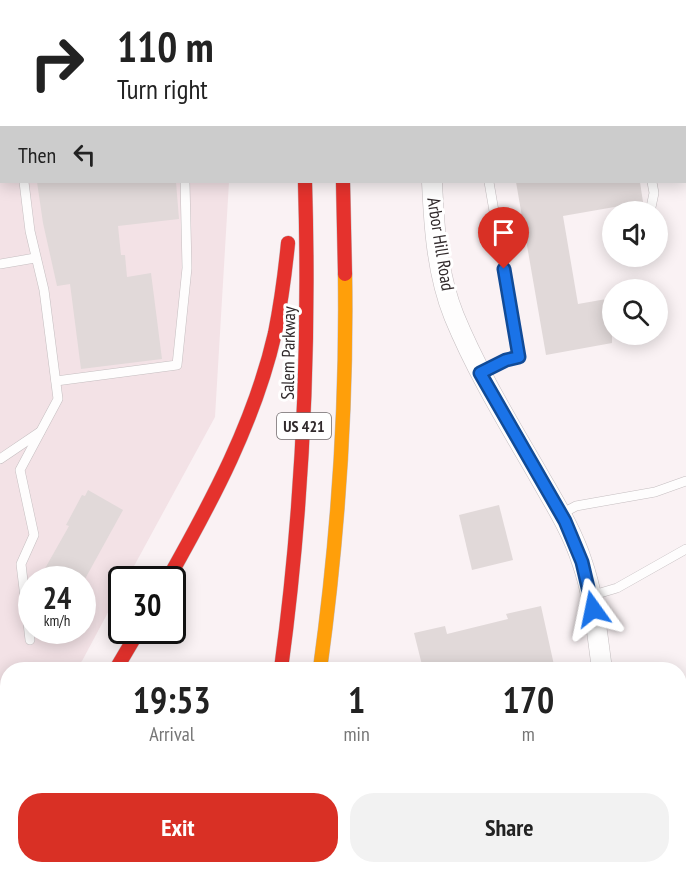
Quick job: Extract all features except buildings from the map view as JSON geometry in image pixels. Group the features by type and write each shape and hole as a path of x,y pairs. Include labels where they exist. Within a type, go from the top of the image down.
{"main road":[{"name":"Salem Parkway","path":"281,662 293,567 305,396 307,300 305,183"},
{"name":"US 421","path":"321,662 332,571 339,484 346,311 343,183"},
{"path":"175,566 219,487 256,402 283,299 289,225"},
{"path":"339,484 339,634"},
{"path":"121,662 131,644"}],"street":[{"name":"Arbor Hill Road","path":"432,183 437,244 443,280 453,314 480,373 561,514 582,562 596,622 601,662"}],"lane":[{"path":"21,566 34,535 20,470 58,399 44,290 35,258 24,183"},
{"path":"56,381 177,366 187,268 185,183"},
{"path":"480,373 506,360 519,357 489,183"},
{"path":"652,183 652,201"},
{"path":"0,264 35,258"},
{"path":"0,459 42,430"},
{"path":"561,514 576,506 655,492 686,481"},
{"path":"590,596 616,588 686,549"}],"shaded area":[{"path":"0,183 229,183 215,417 134,566 108,566 108,612 96,635 96,566 18,566 18,644 91,644 81,662 0,662"}],"traffic: slow":[{"path":"321,662 332,571 340,472 345,274"}],"traffic: jam":[{"path":"282,662 295,548 303,426 306,304 305,183"},
{"path":"343,183 345,274"},
{"path":"175,566 216,490 256,398 275,333 288,243"},
{"path":"120,662 131,644"}],"route":[{"path":"504,269 519,357 506,360 480,373 565,521 582,562 593,609"}]}
